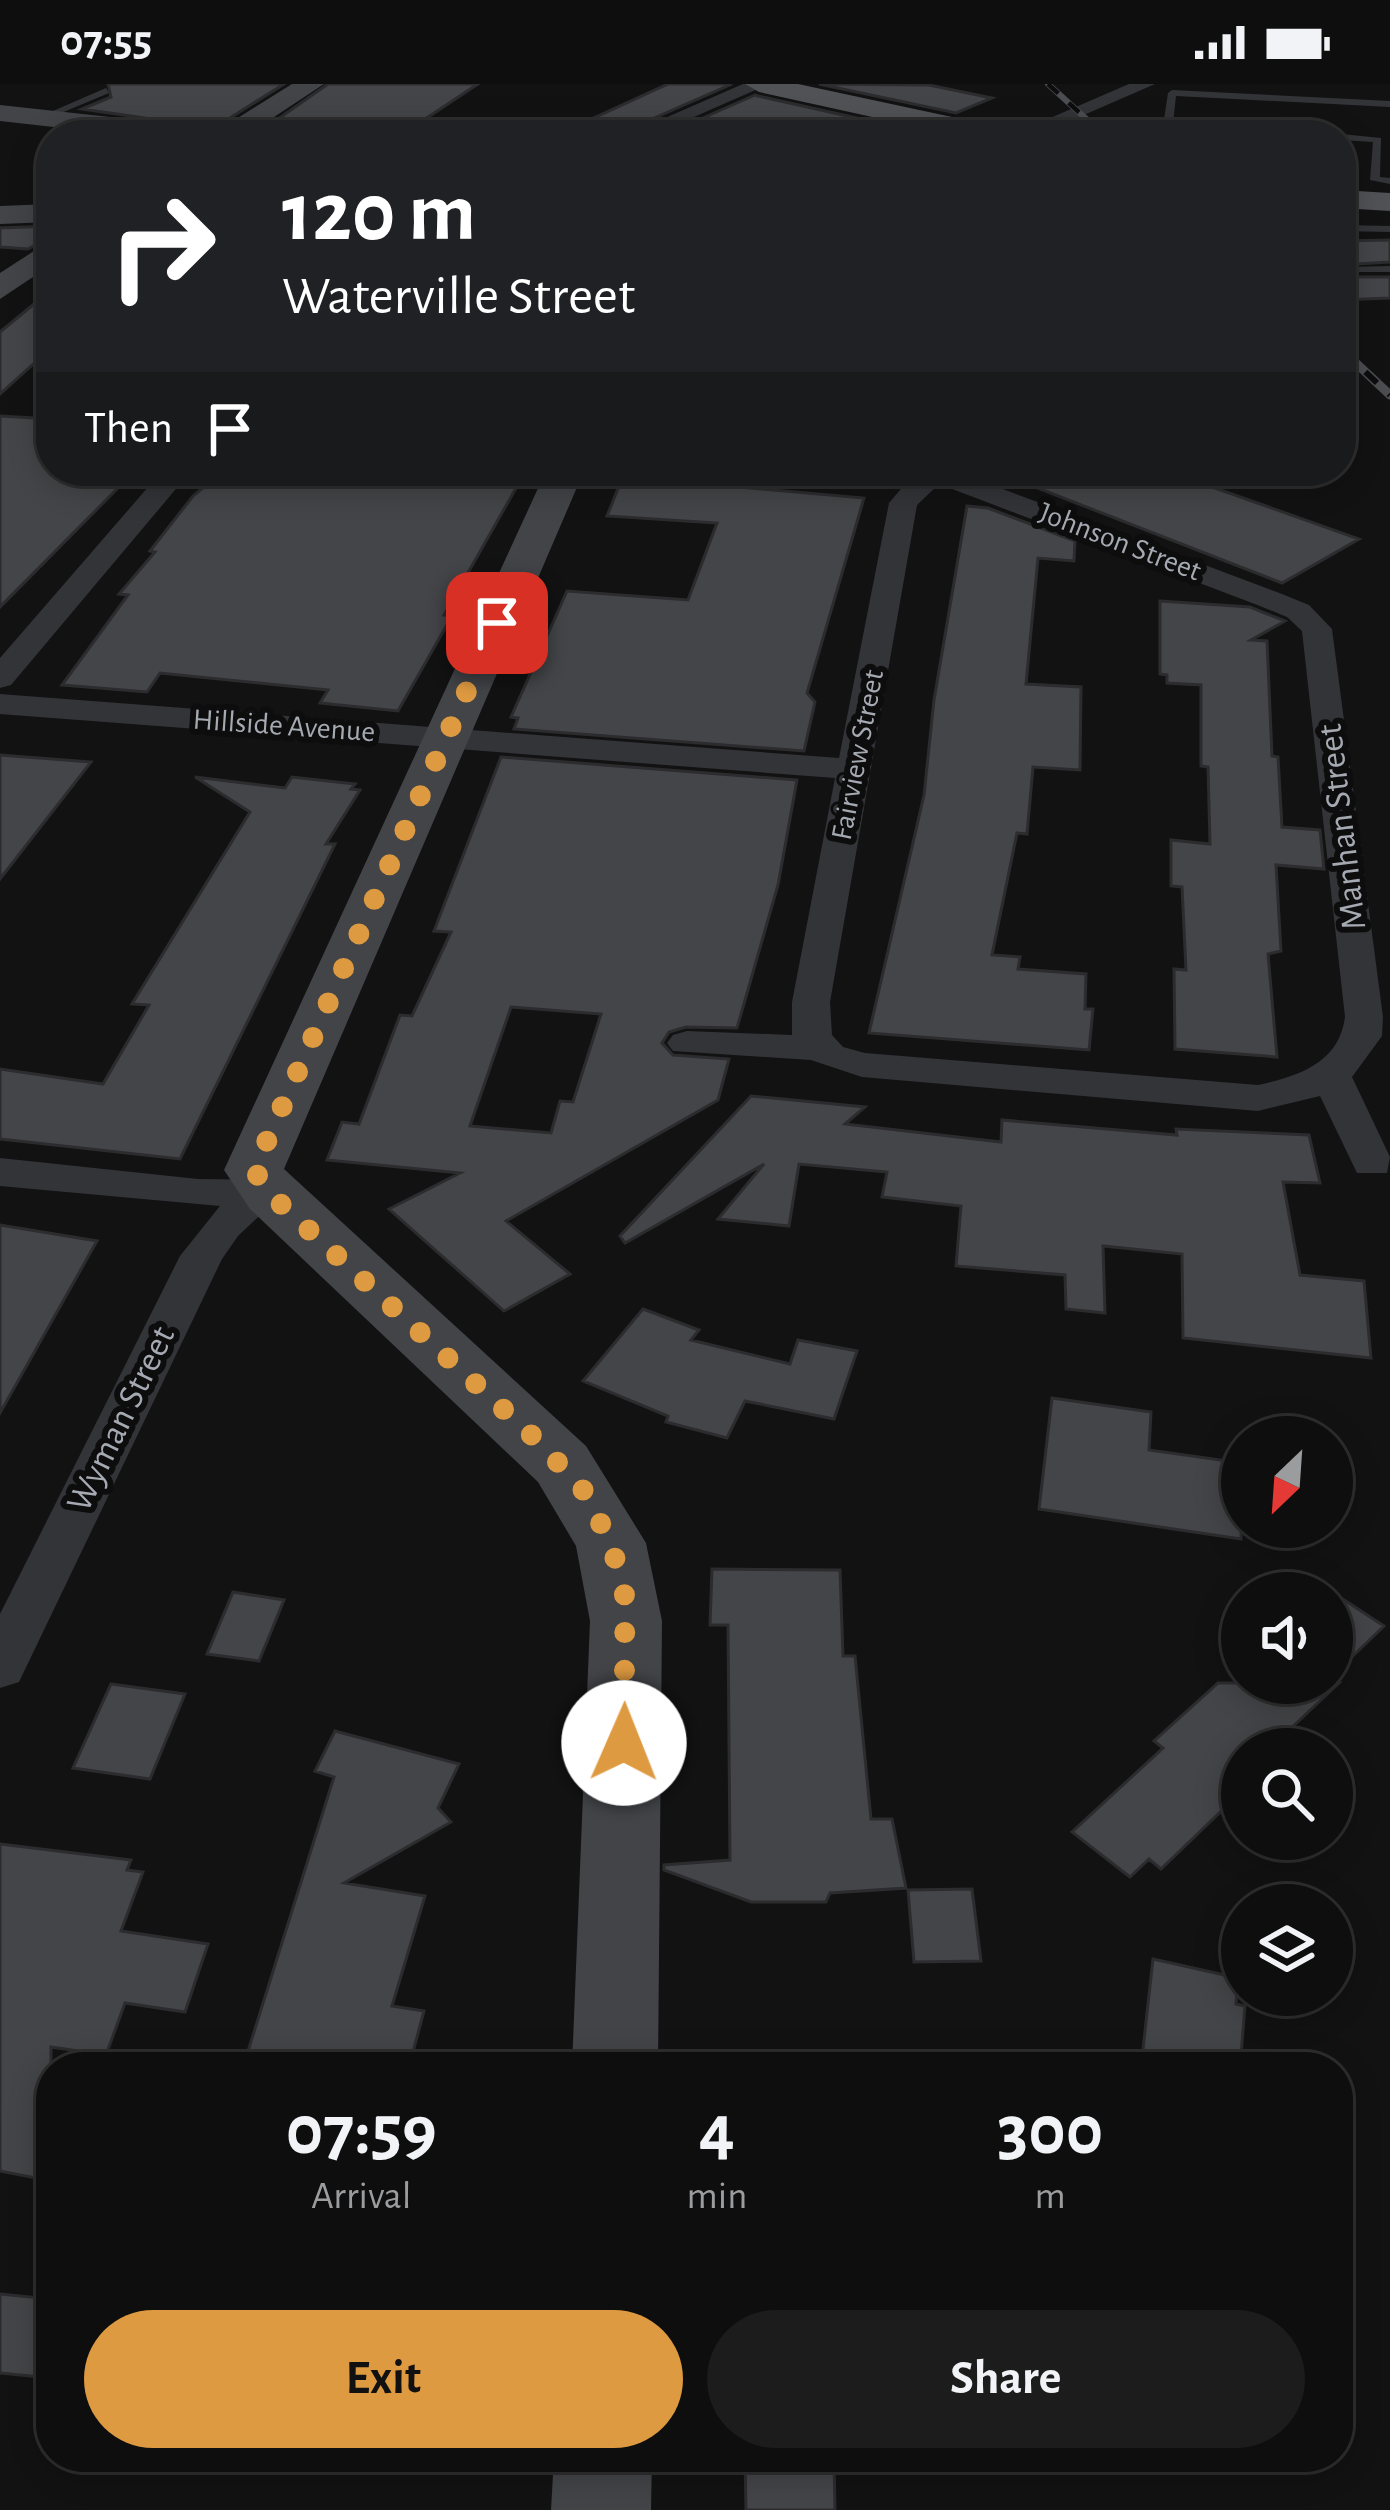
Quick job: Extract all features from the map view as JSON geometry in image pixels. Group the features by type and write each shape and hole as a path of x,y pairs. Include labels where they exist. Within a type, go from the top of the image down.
{"main road":[{"path":"759,84 902,120"},
{"path":"1356,200 1390,202"}],"street":[{"path":"251,120 310,84"},
{"path":"672,120 759,84"},
{"path":"1058,120 1146,84"},
{"path":"0,113 70,120"},
{"path":"0,215 36,214"},
{"path":"0,289 36,261"},
{"path":"0,678 164,486"},
{"path":"559,486 254,1170 266,1190 562,1463 598,1514 611,1543 626,1621 615,2052"},
{"name":"Fairview Street","path":"819,1048 809,1031 811,1003 903,503 919,486"},
{"name":"Johnson Street","path":"968,486 1307,617"},
{"name":"Manhan Street","path":"1307,617 1320,638 1364,1017 1357,1047 1330,1074"},
{"name":"Hillside Avenue","path":"0,704 856,769"},
{"path":"687,1043 819,1048 862,1065 1215,1097 1277,1095 1330,1074 1372,1163"},
{"path":"0,1172 198,1193 266,1190"},
{"name":"Wyman Street","path":"0,1667 202,1256 223,1226 266,1190"},
{"path":"601,2510 602,2472"}],"lane":[{"path":"44,117 106,91"},
{"path":"1169,120 1172,93 1390,104"},
{"path":"1384,141 1376,180 1390,181"},
{"path":"1356,228 1390,229"},
{"path":"1356,270 1390,269"}],"building":[{"path":"108,84 284,84 227,120 158,120 82,109 111,97"},
{"path":"328,84 478,84 424,120 277,120"},
{"path":"668,84 732,84 650,120 589,120"},
{"path":"819,84 929,85 992,98 956,113"},
{"path":"755,95 866,120 698,120"},
{"path":"36,227 36,244 28,249 0,247 0,228"},
{"path":"1390,240 1390,262 1356,264 1356,241"},
{"path":"1356,277 1390,277 1390,298 1356,299"},
{"path":"36,302 36,362 0,394 0,332"},
{"path":"0,416 36,418 36,486 119,487 0,607"},
{"path":"205,486 517,486 444,615 452,616 398,711 320,703 328,690 160,673 147,692 62,685 128,595 119,594"},
{"path":"619,486 727,486 864,498 807,693 815,702 804,751 514,729 518,718 511,717 567,591 688,600 717,523 607,516"},
{"path":"1033,486 1209,486 1359,539 1282,583"},
{"path":"967,506 988,508 1075,541 1074,561 1038,558 1026,684 1081,687 1080,770 1033,767 1027,834 1017,833 992,955 1020,957 1018,969 1086,974 1085,1009 1093,1009 1089,1050 869,1033 924,795 934,700"},
{"path":"1160,601 1250,607 1285,621 1251,640 1267,641 1272,756 1278,757 1282,827 1320,830 1324,869 1276,865 1281,951 1268,954 1277,1057 1175,1049 1174,969 1186,970 1182,887 1171,886 1171,840 1210,844 1208,767 1201,766 1201,685 1167,683 1167,675 1160,674"},
{"path":"0,755 91,762 0,879"},
{"path":"501,757 797,780 778,885 737,1028 686,1027 669,1032 662,1043 673,1055 729,1059 718,1100 506,1221 570,1274 504,1311 389,1209 460,1173 327,1160 342,1122 359,1124 400,1015 412,1016 451,932 434,931","holes":["511,1007 601,1014 573,1102 560,1101 551,1133 470,1126"]},
{"path":"195,777 285,788 292,777 355,784 351,789 360,790 326,844 335,844 180,1159 0,1139 0,1069 103,1084 149,1005 132,1004 250,812"},
{"path":"751,1096 865,1107 845,1124 1001,1142 1002,1120 1177,1135 1176,1129 1309,1135 1320,1183 1283,1182 1300,1275 1364,1281 1371,1358 1183,1338 1182,1254 1103,1246 1105,1313 1066,1309 1065,1275 956,1266 961,1206 882,1197 887,1172 799,1164 789,1226 718,1219 764,1164 625,1243 620,1236"},
{"path":"0,1225 97,1241 0,1413"},
{"path":"643,1309 699,1330 691,1340 790,1364 798,1340 857,1351 834,1419 745,1401 727,1438 666,1422 668,1416 583,1381"},
{"path":"1052,1398 1151,1412 1149,1450 1221,1460 1221,1536 1039,1509"},
{"path":"712,1569 840,1570 843,1656 855,1656 871,1819 892,1819 906,1888 830,1893 826,1902 751,1902 664,1870 664,1865 730,1860 728,1625 710,1625"},
{"path":"233,1592 284,1600 259,1661 207,1654"},
{"path":"1353,1606 1384,1626 1353,1656"},
{"path":"1218,1683 1221,1704 1317,1704 1291,1728 1221,1728 1221,1811 1161,1869 1149,1859 1130,1877 1072,1832 1163,1748 1154,1741"},
{"path":"111,1684 185,1694 150,1779 73,1768"},
{"path":"335,1731 459,1764 438,1808 451,1822 344,1883 425,1896 392,2006 424,2011 413,2052 248,2052 334,1777 315,1771"},
{"path":"0,1844 131,1860 127,1870 143,1872 121,1931 208,1944 185,2012 125,2003 107,2052 51,2047 51,2052 36,2052 36,2178 0,2171"},
{"path":"972,1889 981,1961 914,1962 908,1890"},
{"path":"1153,1959 1221,1974 1221,2016 1244,2016 1241,2052 1143,2052"},
{"path":"0,2294 36,2298 36,2377 0,2373"},
{"path":"745,2472 834,2472 835,2510 746,2510"}],"railway":[{"path":"1048,84 1088,120"},
{"path":"1356,363 1390,395"}],"route":[{"path":"497,623 254,1161 254,1170 271,1195 562,1463 583,1490 611,1543 625,1597 624,1743"}]}
